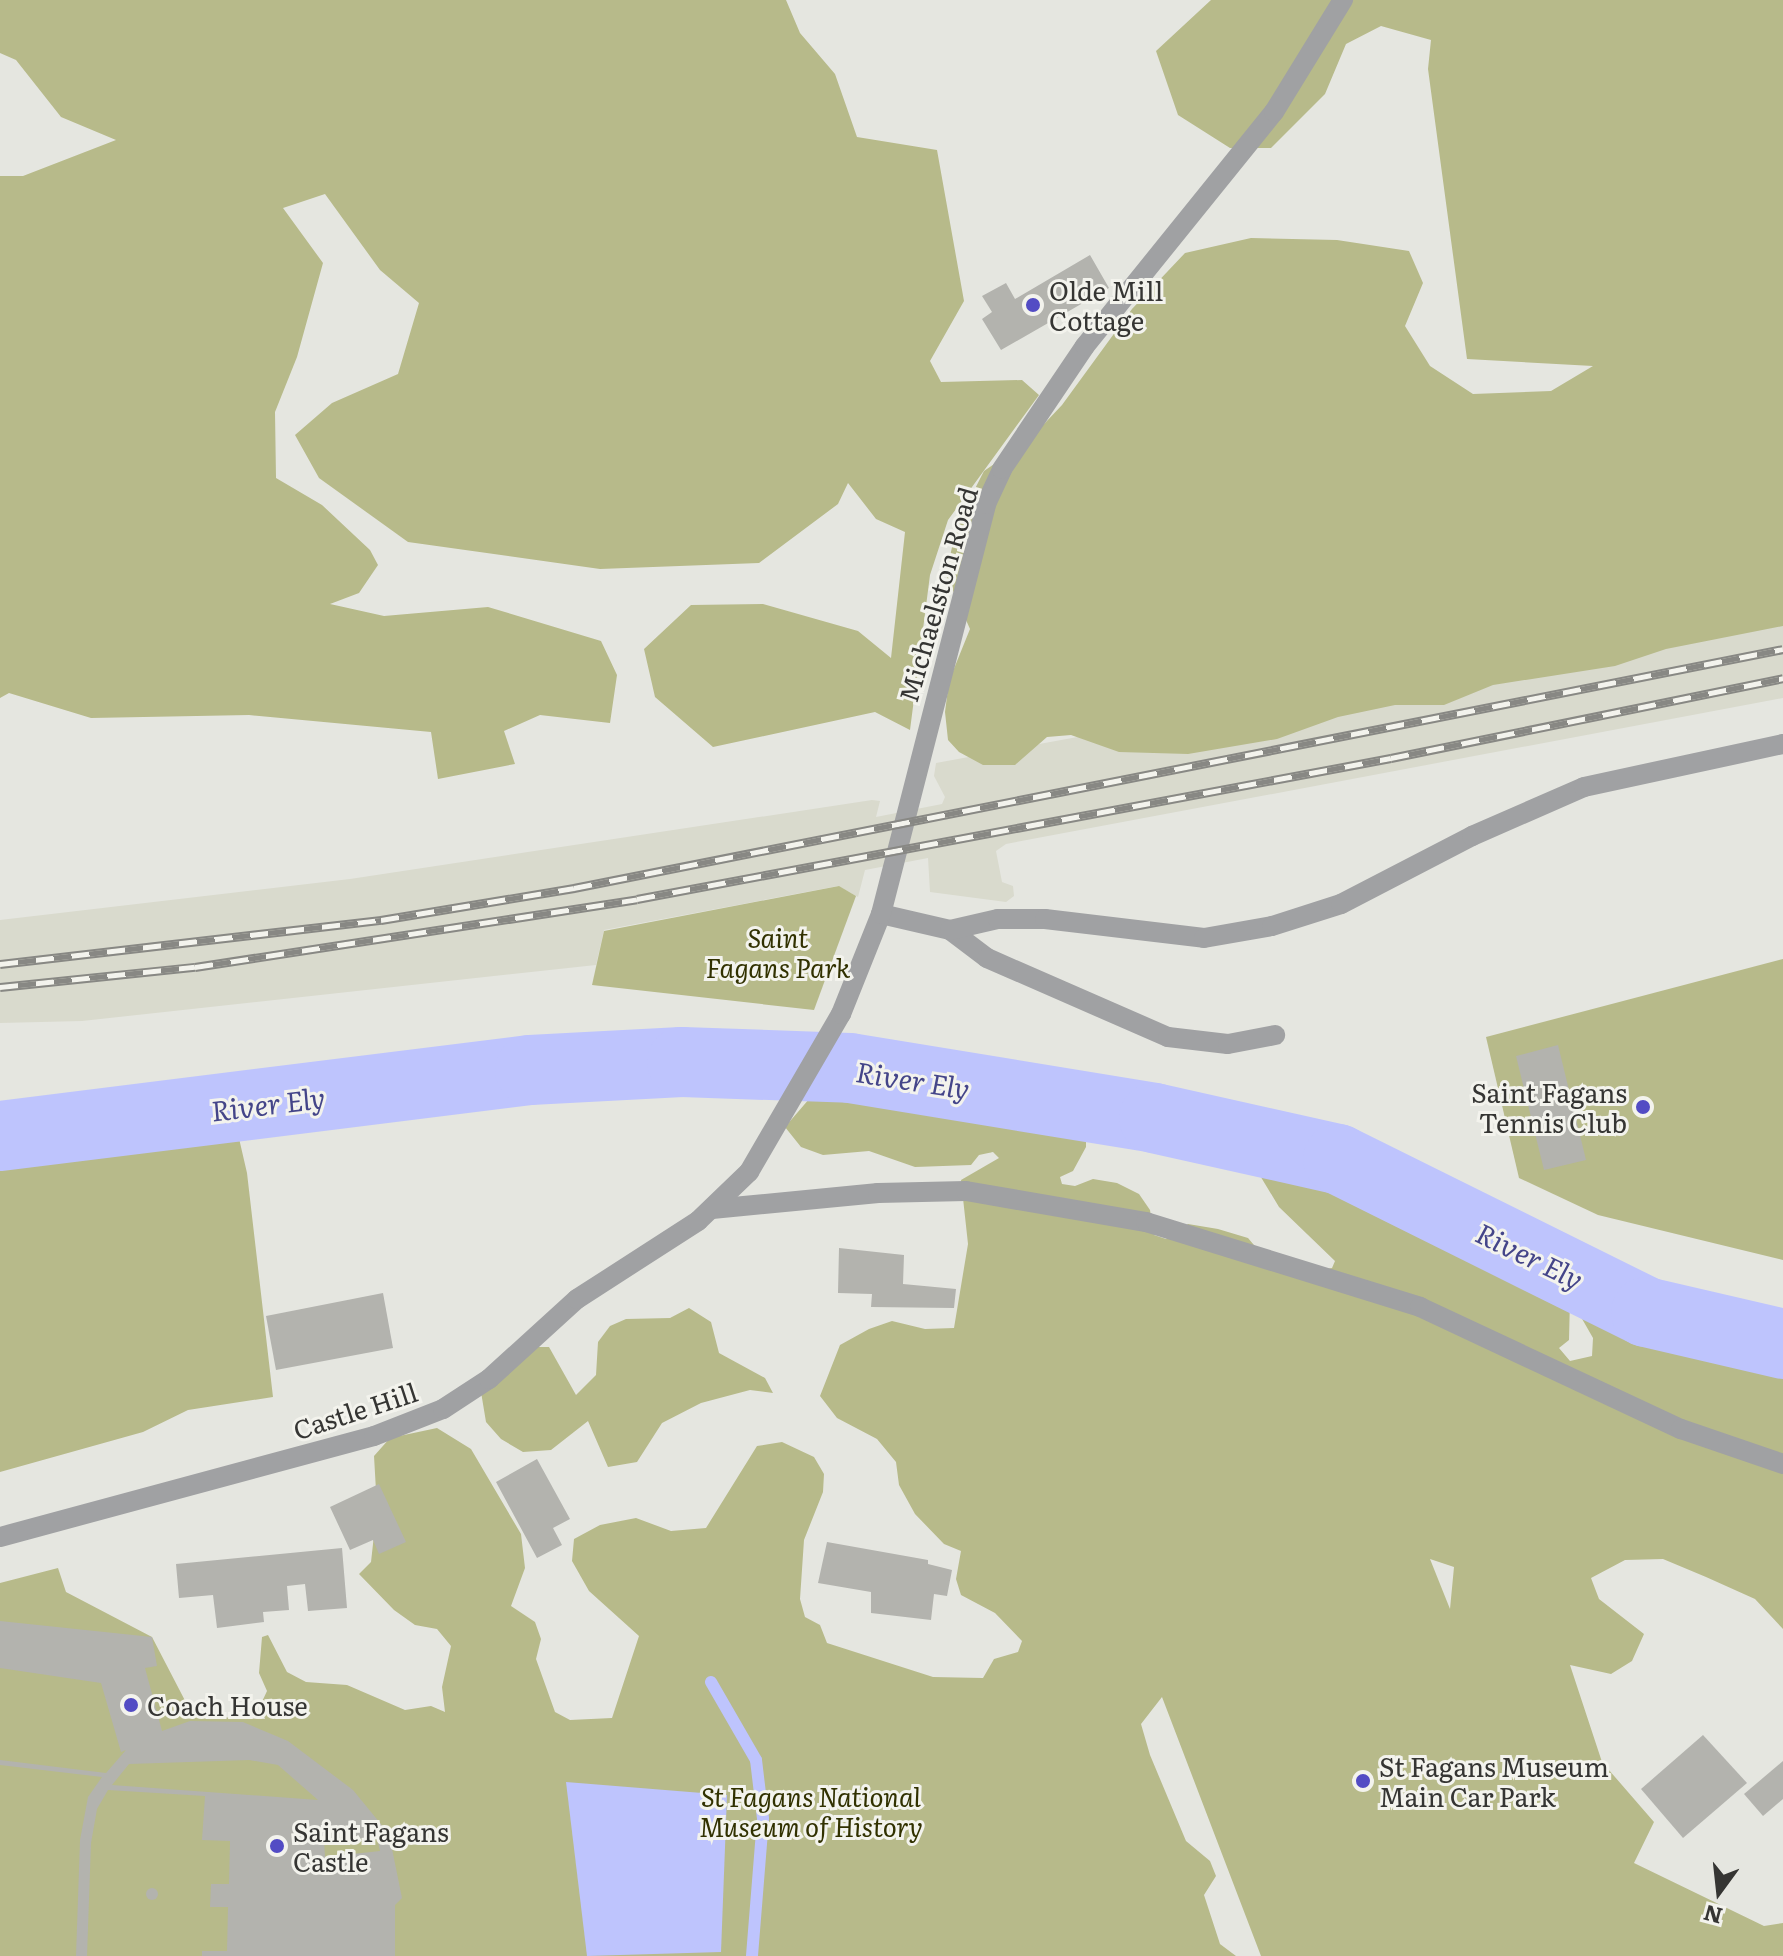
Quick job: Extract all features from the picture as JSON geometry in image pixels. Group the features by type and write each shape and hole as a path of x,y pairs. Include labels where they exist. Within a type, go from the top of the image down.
{"street":[{"name":"Michaelston Road","path":"775,1131 841,1014 881,914 986,504 1002,469 1085,346 1274,112 1343,0"},
{"path":"950,930 998,919 1045,919 1204,938 1272,926 1341,904 1472,836 1584,787 1783,744"},
{"path":"881,914 950,930 987,958 1168,1037 1228,1044 1275,1035"},
{"name":"Castle Hill","path":"0,1537 409,1425 489,1379 577,1299 712,1209 749,1172 775,1131"},
{"path":"712,1209 953,1191 1146,1222 1420,1307 1681,1429 1783,1464"}],"shaded area":[{"path":"1783,608 1783,698 1006,844 996,851 1002,882 1013,886 1014,896 1006,902 930,892 928,858 865,870 858,897 838,886 604,930 596,965 82,1021 0,1023 0,920 350,879 872,800 880,801 876,817 942,804 945,797 934,776 936,763"}],"green space":[{"path":"0,0 786,0 800,33 835,74 857,137 937,150 964,301 930,361 941,382 1022,380 1039,395 948,520 930,575 910,730 875,712 713,747 655,697 644,649 691,605 763,604 858,631 891,658 905,532 876,519 848,483 838,504 759,563 600,569 408,542 319,478 295,435 332,403 398,374 419,303 380,270 325,194 283,208 323,263 297,357 275,412 276,478 322,505 370,550 378,565 359,593 330,604 384,616 488,607 601,641 617,675 610,723 540,715 504,731 515,764 438,779 431,732 249,715 91,718 9,693 0,698 0,176 23,176 116,140 61,117 16,60 0,53"},
{"path":"1211,0 1783,0 1783,626 1666,649 1615,666 1493,685 1444,705 1395,705 1338,717 1277,739 1188,754 1119,752 1071,735 1047,737 1015,765 983,765 959,752 948,740 945,712 949,681 970,629 946,575 957,524 984,471 1028,441 1062,405 1132,309 1185,253 1251,238 1337,240 1409,251 1423,283 1405,326 1430,366 1473,394 1551,391 1593,366 1467,359 1428,69 1431,40 1381,26 1346,44 1325,94 1271,148 1230,148 1178,115 1156,51"},
{"name":"Saint Fagans Park","path":"839,886 856,896 814,1010 592,985 604,931"},
{"name":"Saint Fagans Tennis Club","path":"1783,959 1783,1260 1598,1215 1519,1178 1486,1037"},
{"name":"St Fagans National Museum of History","path":"917,1085 954,1095 996,1118 1054,1105 1074,1111 1086,1128 1086,1147 1073,1171 1060,1177 1062,1184 1075,1186 1093,1179 1117,1183 1139,1194 1150,1210 1154,1235 1166,1239 1188,1224 1218,1229 1248,1238 1270,1264 1300,1274 1332,1268 1335,1261 1279,1207 1250,1159 1265,1143 1291,1141 1372,1155 1416,1176 1429,1194 1436,1221 1448,1226 1471,1208 1485,1209 1506,1222 1523,1285 1558,1291 1570,1298 1569,1340 1559,1348 1570,1361 1592,1356 1593,1338 1581,1317 1594,1300 1636,1299 1646,1341 1701,1316 1729,1322 1755,1351 1764,1373 1783,1373 1783,1629 1755,1599 1706,1577 1663,1559 1625,1560 1591,1578 1599,1599 1644,1634 1632,1661 1611,1674 1570,1665 1602,1762 1654,1822 1634,1863 1764,1926 1783,1923 1783,1956 1261,1956 1162,1697 1141,1724 1150,1755 1186,1841 1210,1861 1216,1876 1204,1895 1220,1944 1236,1956 0,1956 0,1583 58,1568 66,1592 152,1637 193,1716 265,1719 260,1706 267,1691 259,1673 262,1637 268,1635 287,1672 306,1682 347,1685 405,1710 431,1706 445,1712 442,1687 451,1646 437,1629 415,1625 394,1610 359,1574 371,1562 377,1508 374,1456 390,1438 437,1428 471,1449 521,1534 525,1568 511,1606 535,1622 541,1639 536,1659 555,1712 570,1720 612,1718 639,1636 589,1591 572,1561 574,1539 600,1525 636,1518 671,1531 706,1528 757,1446 782,1442 814,1457 824,1474 823,1492 804,1540 800,1599 805,1617 820,1625 827,1643 933,1677 983,1678 994,1659 1018,1652 1022,1641 995,1613 961,1595 956,1579 961,1551 944,1544 915,1514 899,1485 896,1462 877,1439 837,1418 820,1396 840,1345 869,1329 892,1321 925,1329 954,1328 968,1244 961,1180 999,1158 993,1152 979,1155 971,1165 915,1167 869,1151 823,1155 801,1147 785,1127 816,1091 841,1087 872,1092","holes":["1430,1559 1454,1567 1450,1609"]},
{"path":"238,1134 247,1173 273,1397 188,1410 143,1432 0,1472 0,1161 16,1154"},
{"path":"689,1308 711,1322 719,1353 765,1378 773,1393 750,1390 701,1403 662,1423 637,1462 608,1467 588,1421 551,1450 523,1452 501,1439 486,1422 481,1392 537,1347 549,1347 576,1395 596,1375 598,1342 610,1326 626,1319 670,1318"}],"water":[{"path":"566,1782 727,1795 721,1952 587,1956"}],"building":[{"name":"Olde Mill Cottage","path":"1090,255 1109,288 1001,350 982,319 992,312 982,296 1006,283 1015,299"},
{"path":"1558,1045 1586,1160 1544,1170 1516,1056"},
{"path":"839,1248 904,1255 903,1284 956,1289 954,1308 871,1307 872,1294 838,1293"},
{"path":"383,1293 393,1348 276,1370 266,1316"},
{"path":"537,1459 570,1519 553,1528 562,1545 537,1558 496,1482"},
{"path":"379,1484 406,1542 379,1554 373,1540 350,1550 330,1507"},
{"path":"827,1542 928,1560 928,1564 952,1570 947,1596 934,1594 931,1620 871,1613 871,1592 818,1583"},
{"path":"342,1548 347,1608 308,1611 305,1584 287,1586 289,1610 263,1612 264,1622 217,1628 213,1595 179,1598 176,1564"},
{"name":"Saint Fagans Castle","path":"0,1621 152,1637 157,1666 145,1668 162,1731 190,1721 243,1722 288,1741 353,1790 389,1834 402,1898 395,1905 395,1956 202,1956 202,1951 227,1951 228,1907 210,1907 211,1884 229,1884 230,1841 202,1840 205,1796 108,1790 97,1809 91,1843 87,1956 76,1956 80,1840 88,1797 102,1777 0,1765 0,1760 106,1773 126,1750 121,1752 101,1683 0,1668","holes":["249,1760 278,1765 318,1800 112,1785 129,1764","377,1838 380,1851 325,1857 324,1840"]},
{"path":"1703,1735 1747,1783 1683,1838 1641,1789"},
{"path":"1783,1761 1783,1799 1763,1816 1744,1794"},
{"path":"152,1888 158,1894 152,1900 146,1894"}],"waterway":[{"name":"River Ely","path":"0,1136 530,1070 682,1062 850,1068 1154,1118 1338,1159 1646,1312 1783,1344"},
{"path":"711,1682 756,1760 763,1819 752,1956"}],"railway":[{"path":"0,964 381,920 574,888 1783,649"},
{"path":"0,987 195,967 637,899 1391,758 1783,678"}],"place":[{"name":"Olde Mill Cottage","path":"1033,305"},
{"name":"Saint Fagans Tennis Club","path":"1643,1107"},
{"name":"Coach House","path":"131,1705"},
{"name":"St Fagans Museum Main Car Park","path":"1363,1781"},
{"name":"Saint Fagans Castle","path":"277,1846"}]}
